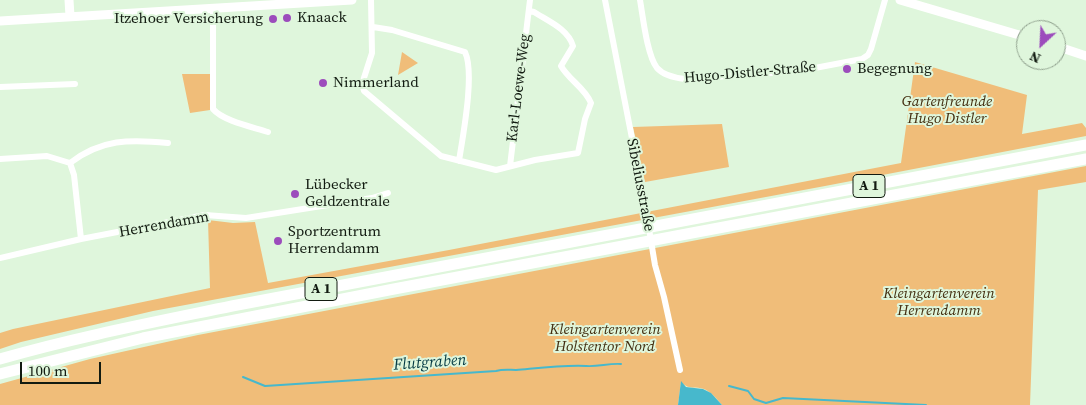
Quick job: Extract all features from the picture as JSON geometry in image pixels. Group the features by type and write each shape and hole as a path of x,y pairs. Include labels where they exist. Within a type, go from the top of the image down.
{"highway":[{"name":"A 1","path":"0,359 33,349 223,308 1086,145"},
{"name":"A 1","path":"0,374 162,335 1086,159"},
{"path":"0,378 52,360"}],"main road":[{"path":"70,0 70,16"},
{"path":"0,22 70,16 352,0"},
{"path":"900,0 1016,34"},
{"path":"1066,49 1086,56"}],"street":[{"path":"371,0 373,27 392,30 465,52 470,65 459,161"},
{"name":"Karl-Loewe-Weg","path":"510,166 530,0"},
{"name":"Sibeliusstraße","path":"605,0 655,265 664,296 680,370"},
{"name":"Hugo-Distler-Straße","path":"640,0 653,59 658,68 676,78 685,79 799,71 862,59 868,55 871,49 885,0"},
{"path":"214,9 213,109 217,114 268,132"},
{"name":"Karl-Loewe-Weg","path":"373,27 372,53 362,84 364,91 441,156 496,170 578,153 584,119 591,102 589,97 565,73 561,66 573,46 571,39 566,33 534,12 529,11"},
{"path":"0,88 76,84"},
{"path":"70,163 90,150 108,144 127,141 168,143"},
{"path":"0,159 48,156 70,163"},
{"path":"70,163 74,175 81,239"},
{"name":"Herrendamm","path":"0,258 81,239 205,215 246,218 388,194"}],"green space":[{"path":"402,52 418,63 398,75"},
{"name":"Gartenfreunde Hugo Distler","path":"915,62 1027,95 1022,134 1082,123 1086,128 1086,136 153,311 21,342 0,349 0,333 13,329 210,288 208,220 233,223 255,222 268,283 901,163"},
{"path":"182,74 210,74 210,110 190,113"},
{"path":"722,124 729,167 645,182 633,127"},
{"path":"1086,166 1086,182 1038,190 1030,405 722,405 707,390 689,387 681,382 678,405 0,405 0,384 90,359 198,335"}],"water":[{"path":"681,381 686,387 703,389 711,393 722,405 678,405"}],"waterway":[{"name":"Flutgraben","path":"243,377 265,386 559,366 621,364"},
{"name":"Flutgraben","path":"729,386 748,391 754,399 766,403 783,398 926,405"}],"place":[{"name":"Knaack","path":"287,18"},
{"name":"Itzehoer Versicherung","path":"273,19"},
{"name":"Begegnung","path":"847,69"},
{"name":"Nimmerland","path":"323,83"},
{"name":"Lübecker Geldzentrale","path":"295,194"},
{"name":"Sportzentrum Herrendamm","path":"278,241"}],"park label":[{"name":"Kleingartenverein Herrendamm","path":"939,302"},
{"name":"Kleingartenverein Holstentor Nord","path":"605,338"}]}
